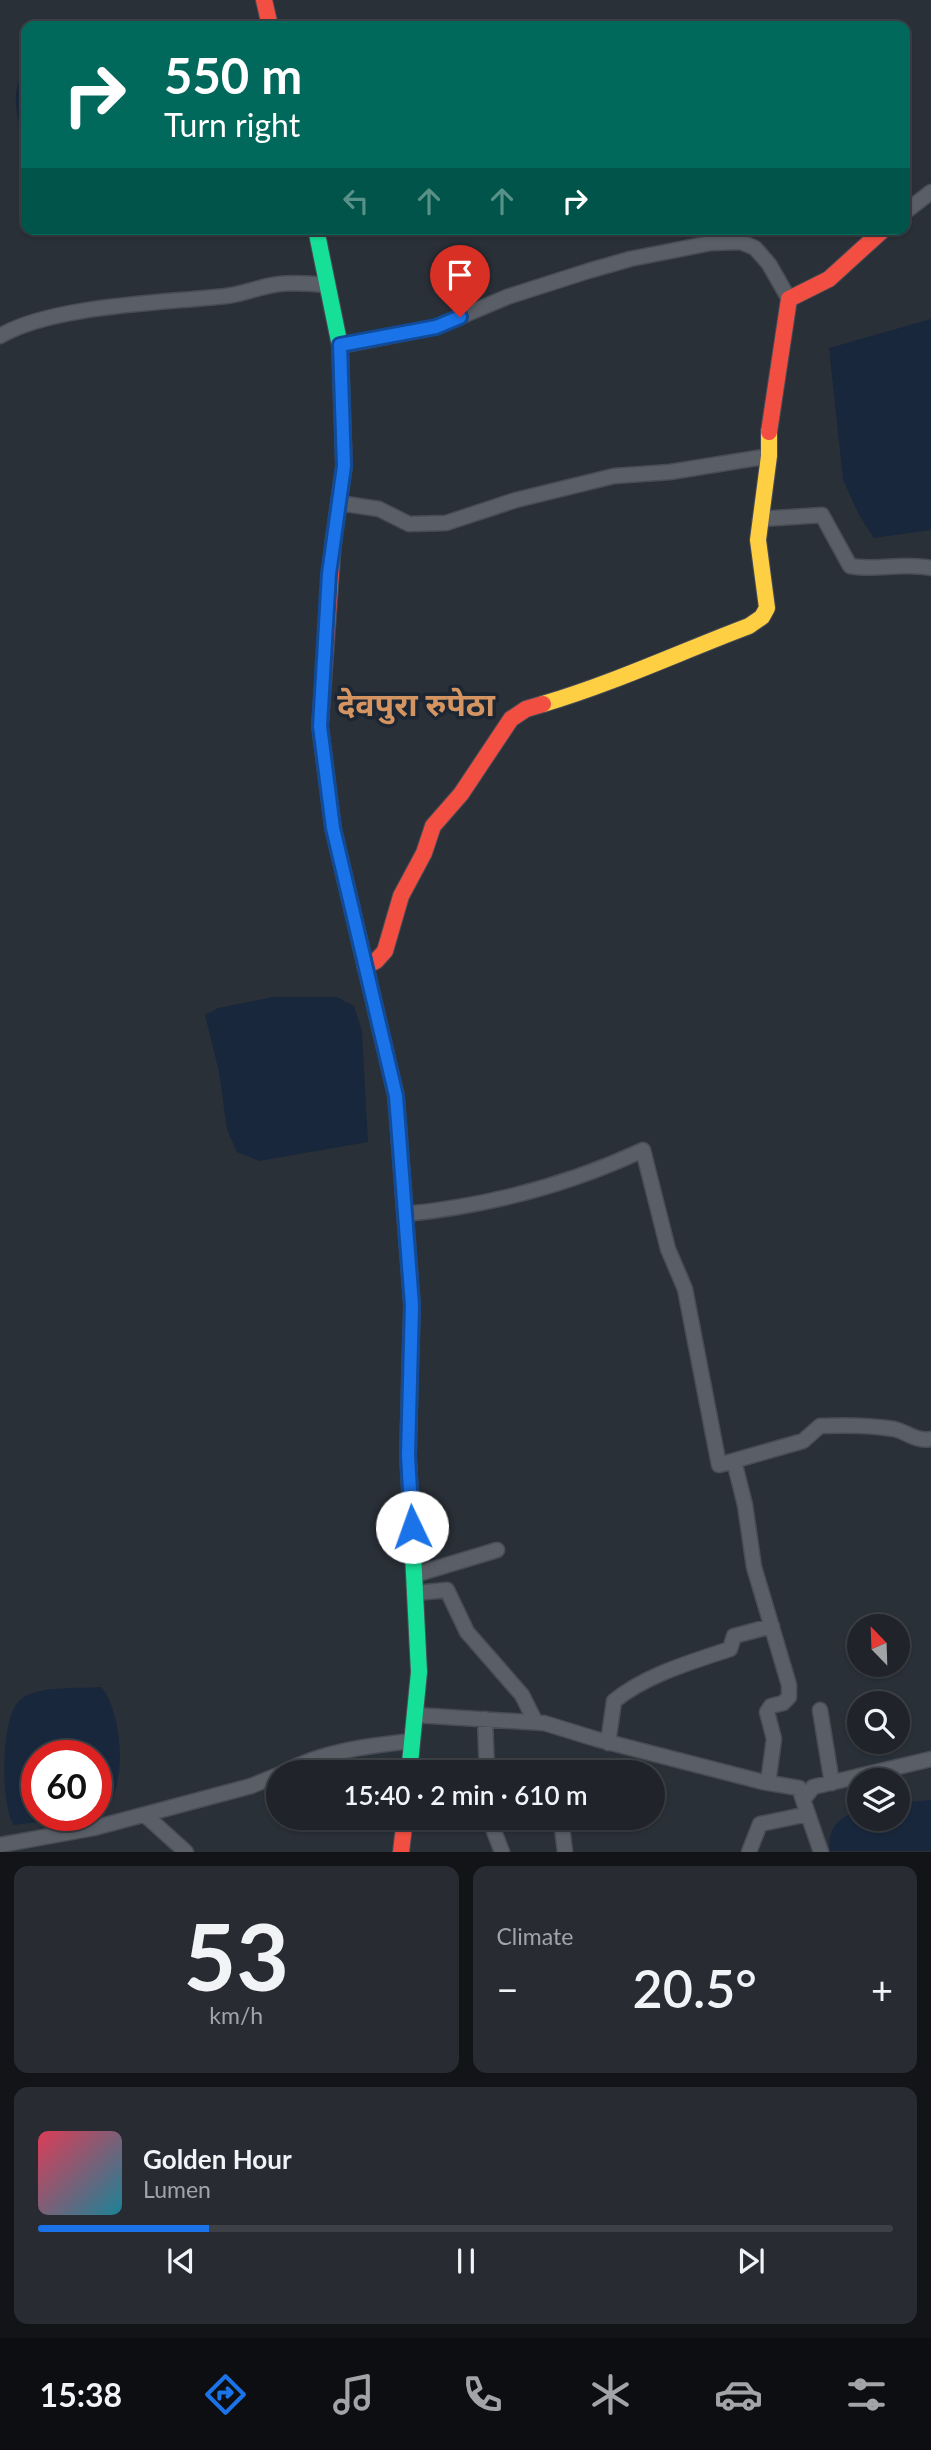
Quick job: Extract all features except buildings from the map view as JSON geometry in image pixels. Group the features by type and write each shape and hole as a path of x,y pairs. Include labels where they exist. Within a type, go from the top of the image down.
{"main road":[{"path":"264,0 269,21"},
{"path":"317,235 340,345 344,466 329,574 320,726 333,828 396,1096 412,1305 408,1455 419,1672 410,1760"},
{"path":"365,965 376,961 385,951 401,896 424,853 433,826 461,794 511,719 526,709 601,687 651,663 749,626 762,617 766,608 758,540 769,456 769,425 789,299 812,292 832,280 878,235"},
{"path":"401,1852 404,1830"}],"street":[{"path":"910,208 931,192"},
{"path":"340,345 436,327 507,297 588,271 711,243 741,242 755,248 769,264 789,299"},
{"path":"0,336 19,325 72,314 193,297 227,296 277,284 327,285"},
{"path":"339,503 379,509 409,524 446,523 516,500 594,480 769,456"},
{"path":"760,519 822,515 850,566 871,570 906,564 931,568"},
{"path":"405,1214 477,1203 553,1185 600,1170 643,1150 668,1249 685,1289 719,1465 803,1441 820,1426 866,1425 898,1430 922,1441 931,1439"},
{"path":"734,1461 745,1505 754,1567 789,1685 789,1697 783,1703 771,1706 767,1712 774,1739 768,1783"},
{"path":"414,1575 497,1550"},
{"path":"415,1592 447,1590 467,1632 522,1695 535,1721"},
{"path":"608,1742 614,1701 623,1693 677,1667 730,1648 734,1636 772,1626"},
{"path":"820,1710 832,1783"},
{"path":"415,1715 535,1721 768,1783 799,1788 821,1852"},
{"path":"485,1719 487,1760"},
{"path":"308,1760 346,1748 412,1741"},
{"path":"749,1852 760,1824 805,1807 813,1787 931,1759"},
{"path":"0,1845 94,1828 266,1780"},
{"path":"145,1815 186,1852"},
{"path":"494,1830 502,1852"},
{"path":"562,1830 565,1852"}],"water":[{"path":"21,77 21,129 16,108"},
{"path":"931,319 931,530 874,538 860,517 843,480 829,348"},
{"path":"273,997 337,997 354,1006 362,1031 368,1142 259,1161 237,1152 227,1130 219,1072 205,1015 218,1008"},
{"path":"101,1687 109,1698 118,1734 119,1774 112,1797 112,1740 21,1740 21,1824 14,1825 6,1800 4,1761 9,1723 14,1708 21,1699 60,1688"},
{"path":"931,1800 931,1851 830,1851 832,1830 847,1815 847,1831 910,1831 910,1802"}],"traffic: fast":[{"path":"317,235 340,346 344,466 333,544"},
{"path":"410,1373 408,1455 419,1672 410,1760"}],"traffic: slow":[{"path":"543,704 647,667 749,626 762,617 767,608 758,540 769,456 769,432"},
{"path":"345,879 396,1096 412,1305 410,1373"}],"traffic: jam":[{"path":"264,0 269,21"},
{"path":"769,432 789,299 829,279 877,235"},
{"path":"333,544 320,726 333,828 345,879"},
{"path":"365,966 376,961 385,951 401,896 424,853 433,826 461,794 511,719 526,709 543,704"},
{"path":"401,1852 404,1830"}],"district":[{"name":"देवपुरा रुपेठा","path":"416,705"}],"route":[{"path":"412,1527 408,1455 412,1305 396,1096 333,828 320,726 329,574 344,466 340,345 398,336 436,327 460,317"}]}
